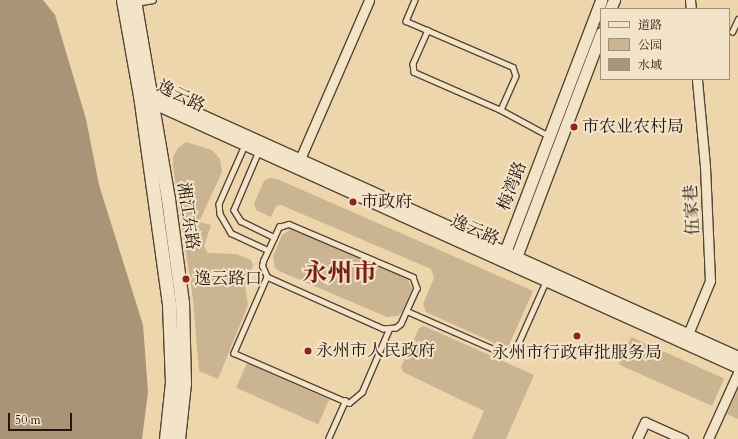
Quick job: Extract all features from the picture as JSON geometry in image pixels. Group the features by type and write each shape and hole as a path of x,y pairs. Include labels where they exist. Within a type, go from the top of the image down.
{"main road":[{"name":"湘江东路","path":"130,1 148,97 182,302 184,383 178,439"},
{"name":"湘江东路","path":"148,97 169,304 172,382 166,439"}],"street":[{"path":"300,159 369,0"},
{"name":"梅湾路","path":"505,252 601,0"},
{"name":"梅湾路","path":"511,260 600,36"},
{"name":"伍家巷","path":"688,334 710,281 705,166 697,80"},
{"name":"逸云路","path":"148,97 300,159 505,252 511,260 546,281 738,367"},
{"name":"逸云路","path":"148,97 245,145 511,260 688,334 738,357"},
{"path":"708,439 738,373"},
{"path":"637,439 645,422 683,439"}],"lane":[{"path":"130,1 153,0"},
{"path":"415,0 406,21 513,67 516,76 501,110"},
{"path":"732,32 738,19"},
{"path":"428,30 413,64 414,72 501,110 549,136"},
{"path":"245,145 223,194 220,214 231,233 268,250"},
{"path":"259,151 234,210 241,221 274,236"},
{"path":"267,277 234,353 349,403 362,392 389,329 401,324 417,288 416,282 407,274 289,224 279,228 274,236 262,266 267,277 389,329"},
{"path":"407,312 505,354 517,346 546,281"},
{"path":"328,439 345,401"}],"green space":[{"path":"186,142 212,150 220,159 222,172 199,222 211,225 204,246 208,253 236,254 251,260 253,265 245,286 248,305 218,379 199,371 193,299 173,166 173,157 178,148"},
{"path":"270,178 277,179 533,291 509,345 503,347 426,312 423,304 434,278 431,269 281,205 276,206 271,217 256,210 254,204 264,181"},
{"path":"291,229 407,278 412,289 402,312 398,316 387,317 279,271 275,268 273,257 282,235"},
{"path":"424,326 534,375 506,439 472,439 484,411 403,372 401,367 419,328"},
{"path":"631,337 724,378 712,406 619,364"},
{"path":"247,363 329,400 318,424 236,388"},
{"path":"738,389 738,419 727,414"}],"water":[{"path":"0,0 43,0 55,15 86,119 99,185 143,325 148,392 142,439 0,439"}],"place":[{"name":"市农业农村局","path":"574,127"},
{"name":"市政府","path":"353,202"},
{"name":"逸云路口","path":"186,279"},
{"name":"永州市行政审批服务局","path":"577,336"},
{"name":"永州市人民政府","path":"308,351"}],"district":[{"name":"永州市","path":"340,273"}]}
